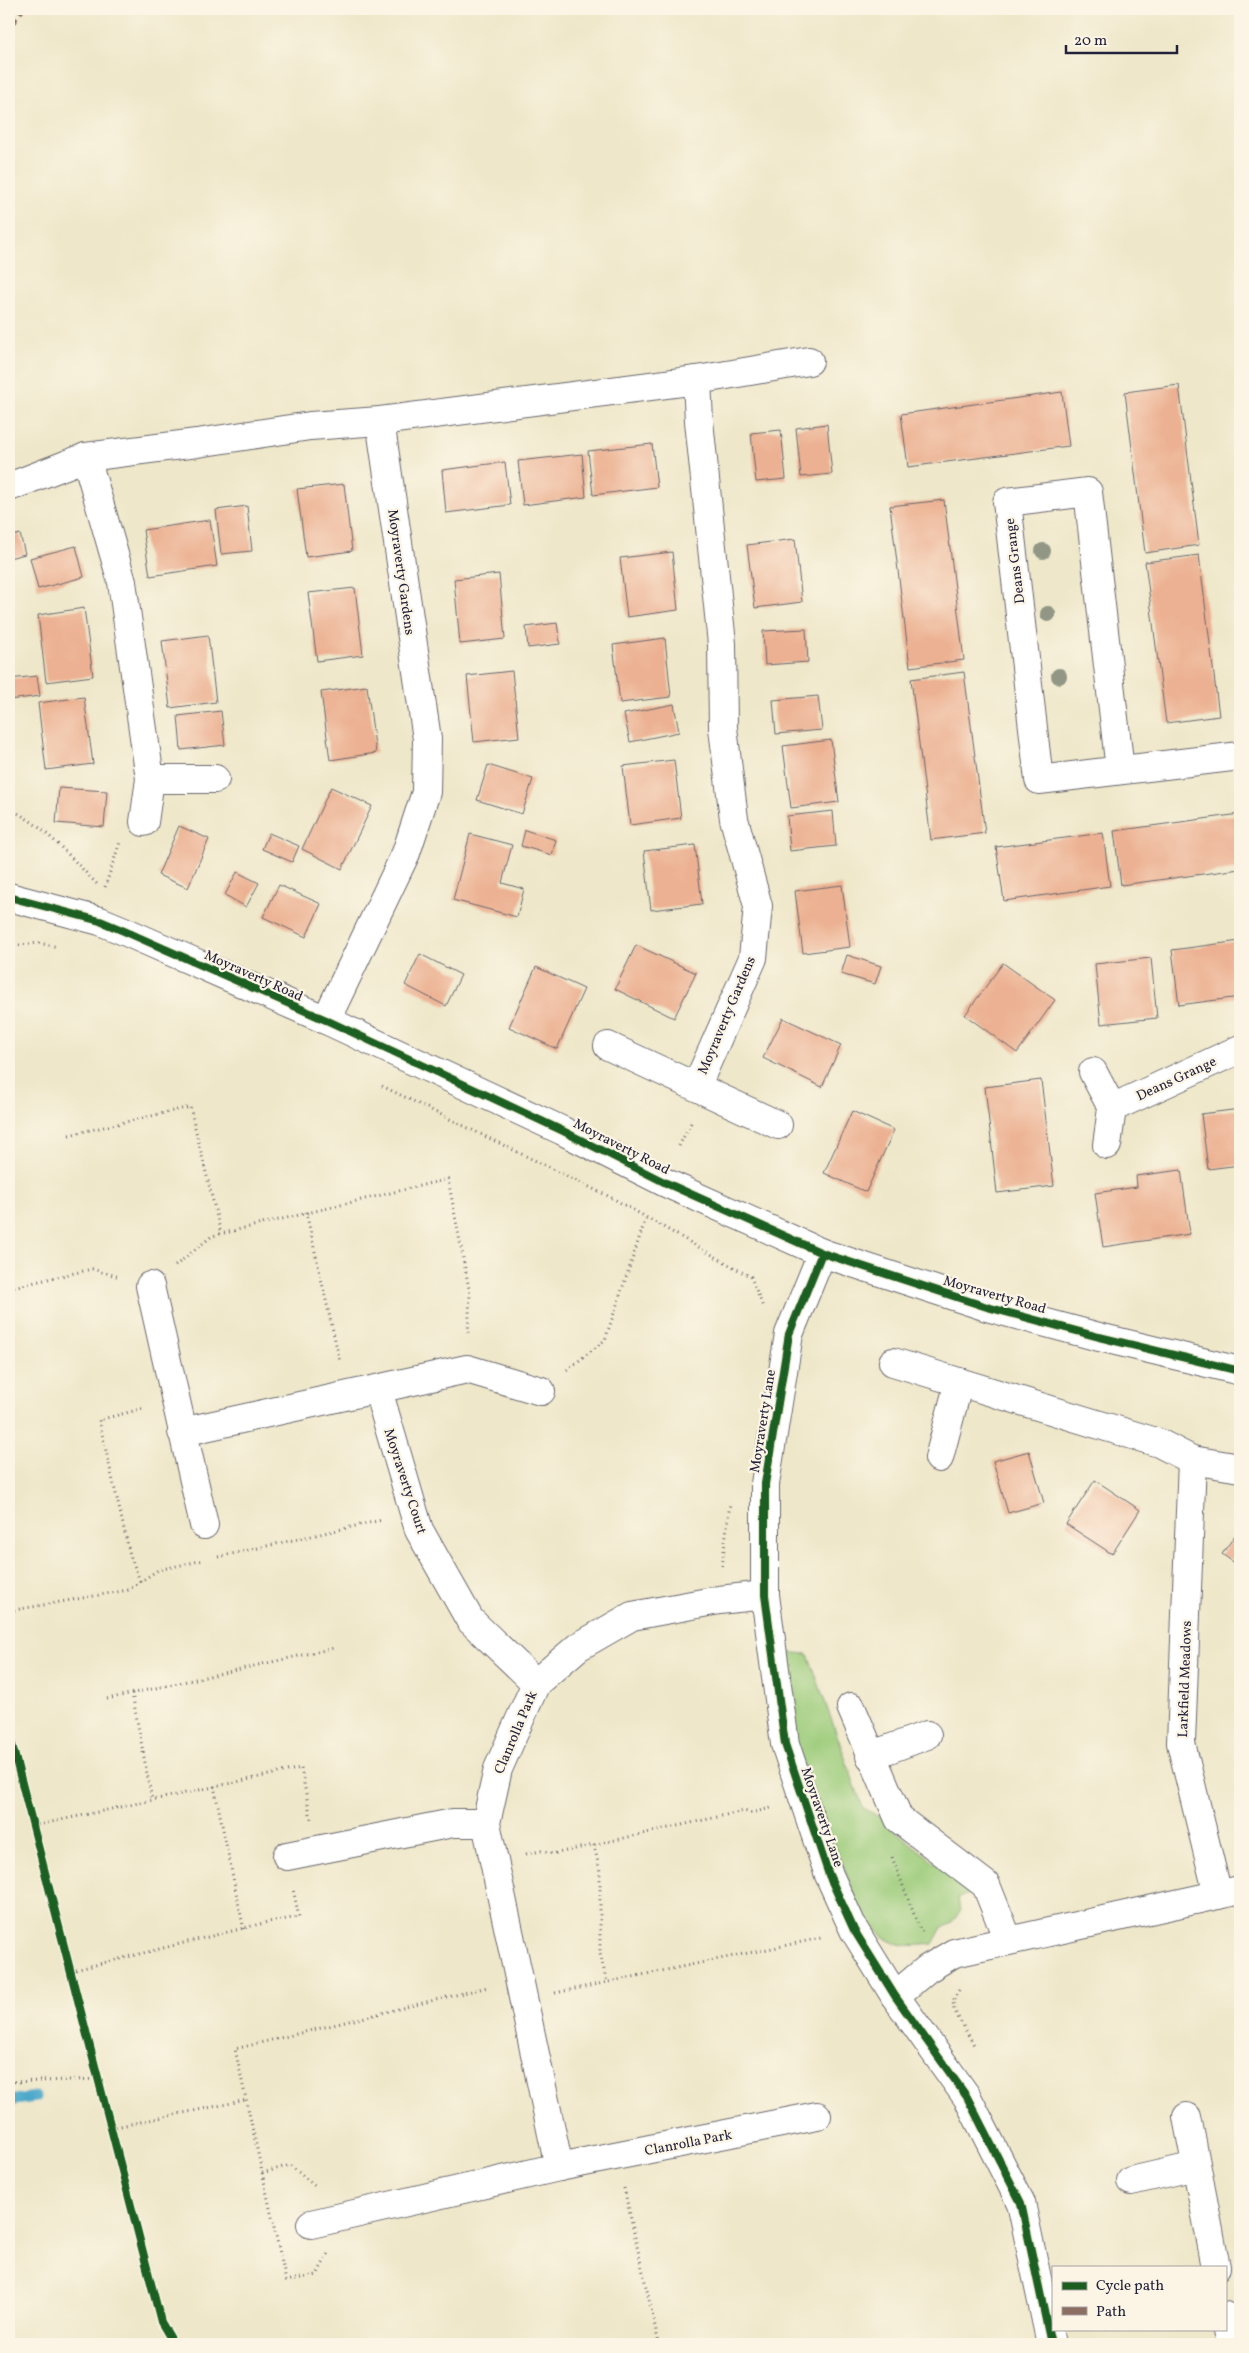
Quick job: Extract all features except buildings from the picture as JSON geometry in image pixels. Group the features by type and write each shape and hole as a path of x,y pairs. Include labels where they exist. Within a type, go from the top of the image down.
{"street":[{"path":"9,487 86,457 310,426 380,421 697,380 809,361"},
{"name":"Moyraverty Gardens","path":"696,1085 753,958 758,906 734,819 723,728 722,644 699,421 697,380"},
{"name":"Moyraverty Gardens","path":"326,1020 406,853 426,792 427,739 380,421"},
{"path":"86,457 122,582 150,779 144,822"},
{"name":"Deans Grange","path":"1120,770 1088,492 1007,502 1039,780 1240,756"},
{"path":"150,779 215,779"},
{"name":"Moyraverty Road","path":"9,897 100,920 326,1020 564,1131 666,1183 822,1253 988,1307 1099,1337 1240,1371"},
{"name":"Moyraverty Gardens","path":"608,1046 696,1085 778,1125"},
{"name":"Deans Grange","path":"1112,1108 1240,1049"},
{"path":"1093,1072 1112,1108 1107,1146"},
{"name":"Moyraverty Lane","path":"822,1253 789,1334 765,1484 765,1595 785,1744 829,1875 854,1930 895,1996 968,2097 1021,2203 1051,2344"},
{"path":"150,1286 204,1525"},
{"path":"893,1362 1159,1443 1192,1460 1240,1468"},
{"path":"182,1432 467,1369 541,1391"},
{"path":"939,1458 959,1382"},
{"name":"Moyraverty Court","path":"378,1390 419,1530 470,1620 536,1683"},
{"name":"Larkfield Meadows","path":"895,1996 927,1969 954,1953 1229,1892 1181,1743 1192,1460"},
{"name":"Clanrolla Park","path":"559,2167 486,1823 498,1769 536,1683 578,1647 632,1616 719,1600 765,1595"},
{"path":"851,1707 870,1756 899,1819 986,1885 1008,1940"},
{"path":"870,1756 927,1735"},
{"path":"287,1856 453,1823 486,1823"},
{"name":"Clanrolla Park","path":"310,2224 559,2167 817,2116"},
{"path":"1187,2117 1216,2266"},
{"path":"1131,2181 1196,2166"},
{"path":"1226,2321 1231,2344"}],"path":[{"path":"9,808 21,814 65,851 97,884"},
{"path":"105,887 125,825 144,822"},
{"path":"9,946 39,943 65,948"},
{"path":"376,1083 614,1199 751,1277 763,1305 762,1315"},
{"path":"69,1135 190,1107 221,1234"},
{"path":"9,1288 92,1269 150,1286 212,1236 448,1179 470,1294 467,1369"},
{"path":"306,1212 348,1396"},
{"path":"541,1391 605,1340 646,1218"},
{"path":"140,1581 130,1555 99,1420 175,1401"},
{"path":"719,1600 725,1528 730,1499"},
{"path":"9,1612 128,1590 158,1570 414,1514"},
{"path":"107,1699 334,1648"},
{"path":"132,1693 152,1800"},
{"path":"33,1826 302,1768 316,1850"},
{"path":"214,1786 244,1930"},
{"path":"494,1861 541,1850 553,1854 744,1811"},
{"path":"30,1817 36,1836"},
{"path":"594,1845 600,1871 600,1954 607,1982"},
{"path":"889,1850 920,1930 954,1953"},
{"path":"71,1970 299,1916 287,1856"},
{"path":"286,2281 235,2049 521,1990 607,1982 854,1930"},
{"path":"68,1961 73,1980"},
{"path":"961,1986 954,2001 954,2010 978,2052"},
{"path":"9,2082 100,2083 97,2070"},
{"path":"114,2138 110,2124 246,2100"},
{"path":"616,2156 660,2344"},
{"path":"262,2173 290,2165 349,2215"}],"green space":[{"path":"779,1652 808,1654 863,1808 881,1818 938,1864 969,1894 958,1898 960,1911 952,1923 941,1929 933,1944 907,1945 889,1941 875,1929 860,1908 807,1776 794,1738"}],"waterway":[{"path":"9,2101 35,2097"}],"marked path":[{"path":"9,27 22,9"}],"cycle path":[{"path":"9,897 100,921 124,931 326,1020 563,1131 666,1183 822,1253 987,1307 1099,1337 1240,1371"},
{"path":"822,1253 789,1334 765,1484 765,1595 785,1744 829,1875 854,1930 895,1996 967,2097 1021,2203 1051,2344"},
{"path":"9,1733 161,2322 174,2344"}]}
